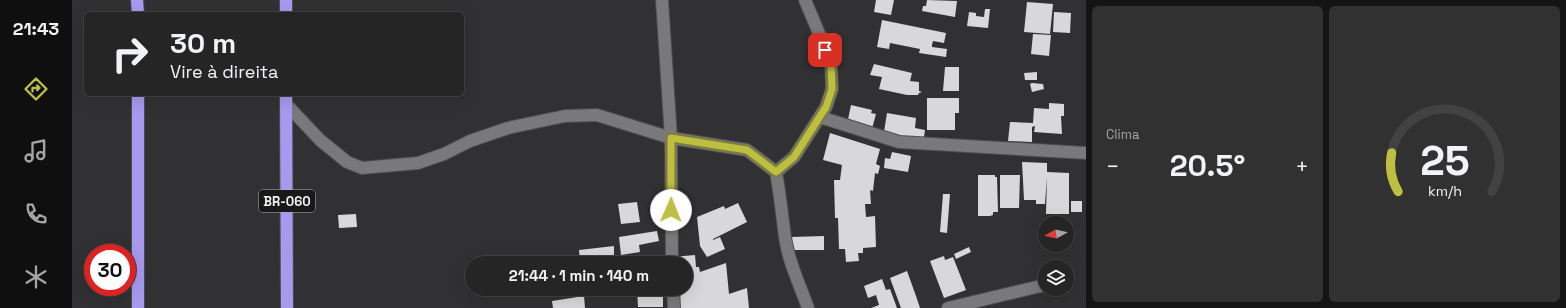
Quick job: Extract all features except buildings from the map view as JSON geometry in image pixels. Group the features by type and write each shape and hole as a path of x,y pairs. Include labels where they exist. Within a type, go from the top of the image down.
{"highway":[{"path":"138,0 138,12"},
{"path":"286,0 286,12"},
{"path":"138,96 138,308"},
{"name":"BR-060","path":"286,99 287,308"}],"street":[{"path":"662,0 671,138 670,233 672,256"},
{"path":"776,172 794,157 826,107 832,89 831,62 805,0"},
{"path":"286,99 320,140 347,162 362,168 418,163 444,154 470,141 508,128 565,116 597,115 671,138 747,150 776,172 782,203 785,238 792,265 808,308"},
{"path":"820,116 899,142 1086,152"},
{"path":"948,308 1038,287"},
{"path":"673,296 674,308"}],"route":[{"path":"671,210 671,138 747,150 776,172 794,157 826,107 832,89 831,62 825,50"}]}
